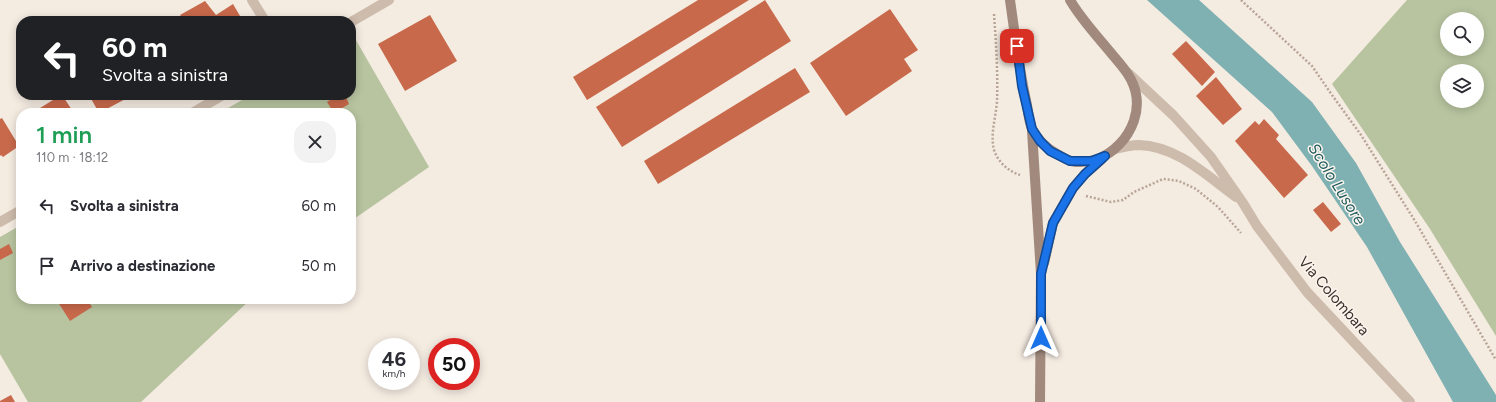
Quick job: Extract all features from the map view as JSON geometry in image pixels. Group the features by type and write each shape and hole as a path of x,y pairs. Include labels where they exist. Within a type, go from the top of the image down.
{"main road":[{"path":"1010,0 1022,86 1032,129 1036,181 1041,274 1040,402"},
{"path":"1041,274 1053,223 1073,188 1085,174 1115,149 1129,133 1136,112 1136,94 1126,71 1070,0"},
{"path":"1032,129 1040,141 1050,151 1070,161 1092,161 1105,156"}],"street":[{"path":"252,0 262,16"},
{"path":"356,19 389,0"},
{"name":"Via Colombara","path":"1126,71 1174,116 1211,157 1258,226 1307,292 1410,402"},
{"path":"201,108 214,100"},
{"name":"Via Colombara","path":"1115,149 1141,145 1160,149 1183,158 1243,203"},
{"path":"0,222 16,213"}],"path":[{"path":"1241,0 1312,66 1361,135 1415,221 1496,360"},
{"path":"994,10 997,101 993,134 994,150 1006,168 1022,176"},
{"path":"1084,196 1111,202 1124,200 1134,192 1163,179 1179,181 1196,189 1218,207 1242,235"}],"green space":[{"path":"1407,0 1496,0 1496,336 1430,229 1332,84"},
{"path":"356,40 429,167 356,218 356,108 228,108 242,100 356,100"},
{"path":"16,228 16,304 246,304 141,402 28,402 0,354 0,237"}],"water":[{"name":"Scolo Lusore","path":"1147,0 1199,0 1312,102 1356,163 1400,242 1496,395 1496,402 1453,402 1367,247 1312,166 1272,112"}],"building":[{"path":"698,0 749,0 587,100 573,77"},
{"path":"765,0 791,41 622,147 596,107"},
{"path":"205,1 216,15 233,4 240,16 181,16 180,15"},
{"path":"890,9 918,50 904,59 912,71 846,116 810,63"},
{"path":"430,15 457,61 405,91 378,44"},
{"path":"1186,41 1215,72 1202,86 1172,54"},
{"path":"795,68 810,92 658,184 644,161"},
{"path":"1216,77 1242,109 1223,125 1196,96"},
{"path":"53,100 65,100 71,108 40,108"},
{"path":"92,100 124,100 108,108 96,108"},
{"path":"330,100 347,100 349,104 342,108 331,108 327,102"},
{"path":"2,118 16,141 16,148 3,157 1,155 0,156 0,119"},
{"path":"1264,119 1279,135 1276,139 1308,175 1284,198 1235,141 1255,121 1259,125"},
{"path":"1323,202 1341,224 1331,232 1313,210"},
{"path":"9,244 13,253 0,260 0,249"},
{"path":"59,304 90,304 92,307 70,321"},
{"path":"11,395 15,402 0,402 0,401"}],"route":[{"path":"1017,46 1022,86 1032,129 1040,141 1050,151 1070,161 1092,161 1105,156 1085,174 1073,188 1053,223 1041,274 1041,338"}]}
